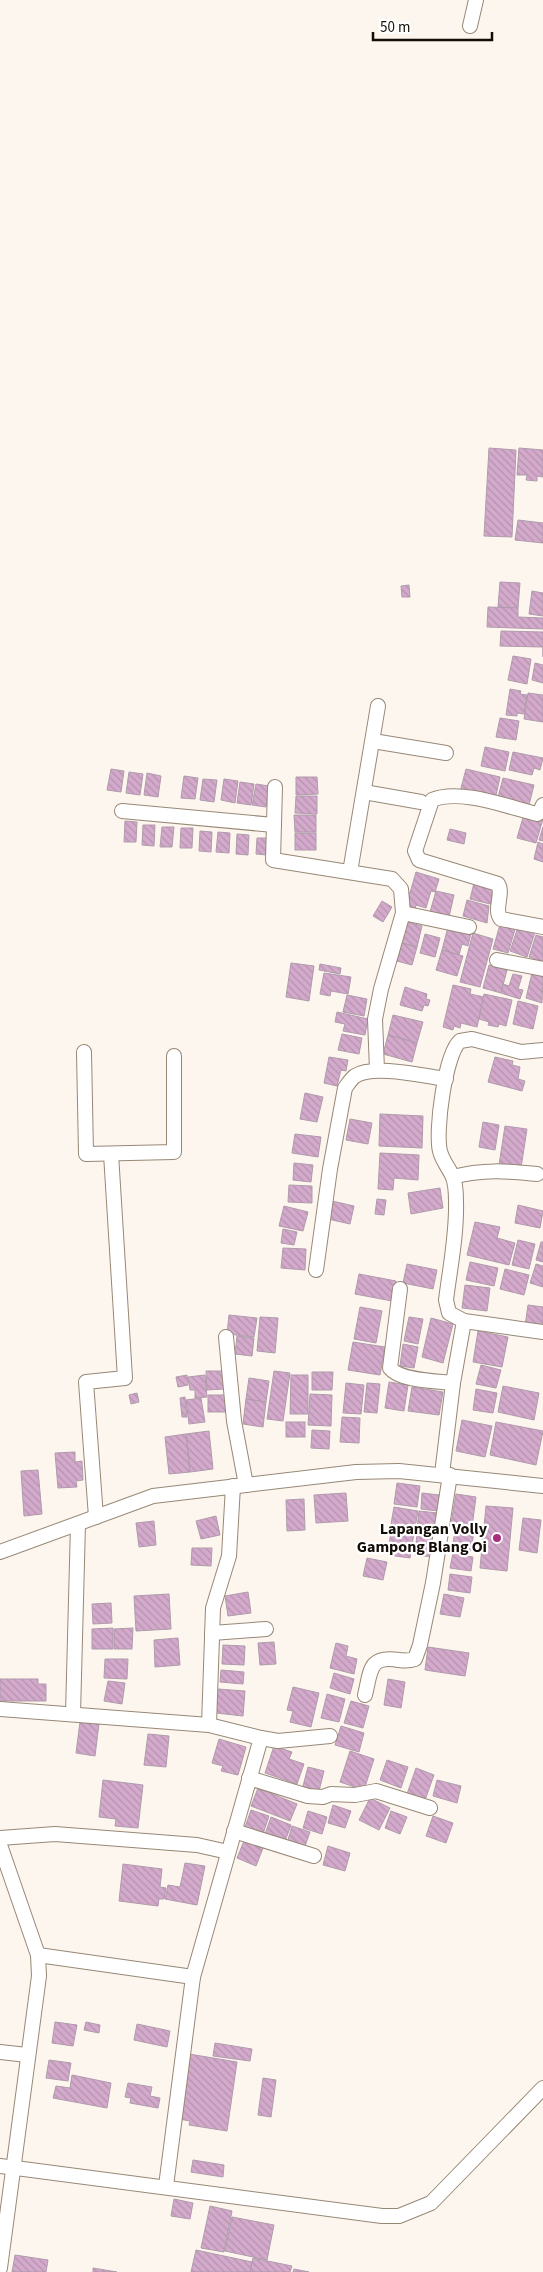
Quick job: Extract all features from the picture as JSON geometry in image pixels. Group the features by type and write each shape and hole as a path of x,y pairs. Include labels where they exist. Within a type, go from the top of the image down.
{"street":[{"path":"470,26 476,0"},
{"path":"350,872 378,706"},
{"path":"373,740 446,753"},
{"path":"275,787 273,860 392,879 401,889 403,913 381,989 376,1019 377,1070"},
{"path":"364,792 421,802"},
{"path":"543,805 540,812 536,814 461,796 442,796 432,800 415,851 419,860 498,884 500,893 498,915 501,920 543,927"},
{"path":"122,811 274,825"},
{"path":"403,913 469,927"},
{"path":"497,960 543,969"},
{"path":"542,1047 521,1052 472,1039 460,1041 454,1049 446,1079 438,1128 442,1158 453,1177 456,1204 446,1300 449,1313 464,1321 543,1332"},
{"path":"84,1052 86,1154 174,1152 174,1056"},
{"path":"316,1270 330,1169 345,1088 357,1075 377,1070 446,1079"},
{"path":"96,1517 86,1382 125,1378 111,1154"},
{"path":"453,1177 470,1172 491,1170 537,1174"},
{"path":"400,1290 390,1368 394,1374 402,1376 453,1383"},
{"path":"365,1695 371,1669 376,1661 385,1658 410,1661 415,1658 420,1645 433,1583 446,1475 453,1383 464,1321"},
{"path":"209,1725 213,1608 230,1556 240,1485 226,1337"},
{"path":"0,1552 153,1496 240,1485 356,1472 399,1471 543,1486"},
{"path":"73,1714 78,1524"},
{"path":"212,1633 266,1629"},
{"path":"0,1709 209,1725 278,1741 330,1736"},
{"path":"166,2186 193,1977 261,1738"},
{"path":"249,1778 308,1796 331,1794 355,1795 376,1791 430,1808"},
{"path":"234,1831 314,1856"},
{"path":"0,1838 55,1834 197,1845 228,1852"},
{"path":"0,1845 38,1955 39,1976 28,2055 6,2167 0,2268"},
{"path":"38,1955 193,1977"},
{"path":"0,2052 28,2055"},
{"path":"6,2167 166,2186 382,2216 399,2216 430,2203 543,2088"}],"building":[{"path":"489,448 516,450 512,537 484,536"},
{"path":"519,448 543,450 543,477 537,476 537,481 526,480 527,475 517,475"},
{"path":"518,520 543,523 543,543 515,540"},
{"path":"500,582 520,583 518,608 498,607"},
{"path":"409,585 410,597 402,597 401,586"},
{"path":"532,591 543,593 543,616 529,614"},
{"path":"488,607 518,608 518,617 543,618 543,629 487,627"},
{"path":"501,631 543,632 543,647 500,646"},
{"path":"513,656 531,659 527,684 508,680"},
{"path":"535,663 543,665 543,683 532,680"},
{"path":"510,689 521,691 520,694 527,695 524,714 517,713 517,716 506,715"},
{"path":"528,693 543,695 543,722 524,719"},
{"path":"500,718 519,721 516,740 496,737"},
{"path":"485,747 509,752 505,771 481,766"},
{"path":"513,752 543,758 540,770 534,768 532,775 509,770"},
{"path":"111,769 124,771 121,792 107,790"},
{"path":"466,769 500,777 495,800 460,792"},
{"path":"129,772 143,774 140,795 126,793"},
{"path":"147,773 161,776 158,797 144,795"},
{"path":"184,776 198,778 195,799 181,798"},
{"path":"296,777 317,777 318,794 296,795"},
{"path":"503,778 534,785 529,805 498,797"},
{"path":"203,779 217,780 214,802 200,800"},
{"path":"224,779 238,781 235,803 221,800"},
{"path":"240,782 254,784 251,805 237,803"},
{"path":"256,784 269,786 266,807 252,805"},
{"path":"296,796 317,796 317,814 295,813"},
{"path":"524,814 543,819 536,843 517,838"},
{"path":"294,815 316,815 316,832 295,832"},
{"path":"125,821 137,822 136,842 124,842"},
{"path":"143,825 155,825 154,846 142,845"},
{"path":"162,827 174,827 172,847 160,847"},
{"path":"543,827 543,841 539,840"},
{"path":"181,828 193,828 192,848 180,848"},
{"path":"450,829 466,833 464,844 447,840"},
{"path":"200,831 212,832 211,852 199,851"},
{"path":"218,832 230,833 229,853 216,852"},
{"path":"295,833 316,833 316,850 295,850"},
{"path":"237,834 249,835 248,855 236,854"},
{"path":"257,838 269,838 267,855 256,854"},
{"path":"538,842 543,844 543,862 534,859"},
{"path":"416,872 439,879 435,892 431,891 426,908 416,905 415,909 406,906 404,891 410,893"},
{"path":"474,883 496,888 494,905 470,899"},
{"path":"436,891 454,895 449,917 430,912"},
{"path":"467,900 489,906 487,923 463,916"},
{"path":"382,901 392,907 383,922 373,916"},
{"path":"403,921 422,926 417,947 398,942"},
{"path":"501,921 516,926 508,953 493,949"},
{"path":"448,927 471,933 468,946 462,944 459,955 442,950"},
{"path":"518,927 535,932 527,957 510,951"},
{"path":"473,933 493,939 480,987 460,982"},
{"path":"425,934 440,938 435,957 420,953"},
{"path":"536,935 543,937 543,962 529,957"},
{"path":"398,942 417,947 412,965 393,960"},
{"path":"442,950 463,956 457,976 436,970"},
{"path":"291,963 314,966 309,1001 286,997"},
{"path":"320,964 341,968 340,974 319,970"},
{"path":"489,965 507,970 501,993 483,988"},
{"path":"324,973 351,977 348,994 331,991 330,996 320,994"},
{"path":"532,973 543,976 542,1003 526,998"},
{"path":"513,974 522,976 518,989 523,990 520,999 501,993 503,984 509,986"},
{"path":"453,985 471,989 470,994 484,997 477,1027 461,1023 460,1028 454,1026 453,1030 443,1027"},
{"path":"405,987 427,994 426,999 430,1000 428,1006 424,1005 422,1011 400,1005"},
{"path":"484,994 512,1000 506,1026 499,1024 498,1027 488,1025 489,1022 479,1019"},
{"path":"347,995 367,999 364,1016 343,1012"},
{"path":"518,1001 538,1006 533,1029 513,1024"},
{"path":"337,1012 368,1019 365,1035 343,1031 345,1024 335,1022"},
{"path":"393,1015 423,1022 417,1043 388,1035"},
{"path":"342,1034 362,1038 359,1054 338,1050"},
{"path":"388,1035 417,1043 412,1062 383,1054"},
{"path":"329,1057 348,1060 346,1071 341,1070 337,1086 324,1083"},
{"path":"495,1057 513,1061 512,1065 520,1067 518,1079 525,1081 522,1091 488,1082"},
{"path":"305,1093 323,1097 317,1122 300,1119"},
{"path":"380,1114 423,1116 422,1148 379,1146"},
{"path":"350,1119 372,1123 368,1144 346,1140"},
{"path":"483,1122 499,1125 495,1150 479,1147"},
{"path":"505,1126 527,1129 521,1168 499,1165"},
{"path":"295,1134 321,1137 318,1157 292,1153"},
{"path":"380,1153 419,1155 418,1180 394,1178 393,1190 378,1189"},
{"path":"294,1163 313,1165 311,1182 293,1180"},
{"path":"289,1185 312,1186 312,1203 288,1202"},
{"path":"440,1188 443,1208 411,1214 408,1193"},
{"path":"377,1199 386,1200 384,1215 375,1214"},
{"path":"332,1201 354,1206 350,1224 328,1219"},
{"path":"518,1205 543,1211 540,1228 515,1223"},
{"path":"284,1206 308,1212 303,1231 279,1226"},
{"path":"475,1222 500,1227 497,1238 515,1243 509,1265 467,1255"},
{"path":"283,1229 297,1232 294,1245 281,1243"},
{"path":"518,1240 535,1244 529,1269 512,1265"},
{"path":"541,1242 543,1242 543,1262 536,1260"},
{"path":"283,1248 306,1249 305,1270 281,1268"},
{"path":"470,1262 498,1268 494,1286 466,1280"},
{"path":"407,1264 437,1270 433,1289 403,1283"},
{"path":"536,1264 543,1266 543,1287 530,1283"},
{"path":"505,1269 529,1275 524,1295 500,1289"},
{"path":"359,1274 396,1281 392,1301 355,1294"},
{"path":"465,1285 490,1288 487,1311 462,1308"},
{"path":"528,1305 543,1307 543,1329 525,1326"},
{"path":"360,1307 382,1311 376,1343 354,1339"},
{"path":"229,1315 257,1318 254,1337 227,1334"},
{"path":"260,1317 278,1318 275,1353 257,1351"},
{"path":"409,1317 423,1319 418,1344 404,1341"},
{"path":"431,1318 453,1324 443,1363 422,1357"},
{"path":"478,1331 508,1337 502,1367 473,1362"},
{"path":"237,1336 254,1338 252,1356 235,1354"},
{"path":"353,1342 385,1347 380,1375 348,1370"},
{"path":"403,1344 418,1347 414,1368 400,1366"},
{"path":"481,1365 501,1370 496,1388 476,1384"},
{"path":"206,1371 223,1371 224,1389 207,1390"},
{"path":"274,1371 290,1373 283,1421 267,1419"},
{"path":"312,1372 333,1372 332,1390 312,1390"},
{"path":"187,1375 188,1385 178,1387 176,1377"},
{"path":"205,1375 207,1397 195,1398 195,1390 190,1390 188,1377"},
{"path":"291,1375 308,1375 308,1414 290,1414"},
{"path":"249,1378 269,1381 266,1402 246,1399"},
{"path":"389,1382 408,1385 404,1411 385,1408"},
{"path":"346,1383 364,1385 361,1414 343,1413"},
{"path":"367,1383 380,1384 377,1413 364,1412"},
{"path":"503,1386 539,1393 534,1420 498,1412"},
{"path":"412,1387 443,1392 439,1415 408,1411"},
{"path":"476,1389 497,1393 493,1413 473,1410"},
{"path":"137,1393 139,1402 131,1404 129,1395"},
{"path":"310,1394 332,1395 331,1426 308,1425"},
{"path":"208,1395 226,1395 226,1412 208,1412"},
{"path":"185,1397 187,1417 182,1417 180,1398"},
{"path":"201,1398 205,1422 189,1424 186,1400"},
{"path":"246,1399 266,1402 263,1427 243,1424"},
{"path":"342,1417 360,1418 359,1443 340,1442"},
{"path":"462,1420 492,1426 485,1457 456,1451"},
{"path":"286,1422 305,1422 305,1437 286,1437"},
{"path":"496,1422 543,1431 536,1465 490,1455"},
{"path":"312,1430 330,1431 329,1449 311,1448"},
{"path":"209,1431 213,1469 190,1472 186,1434"},
{"path":"186,1434 190,1472 169,1474 165,1437"},
{"path":"75,1452 75,1462 82,1461 83,1480 76,1481 77,1487 58,1488 55,1453"},
{"path":"38,1470 42,1514 24,1516 21,1471"},
{"path":"397,1483 420,1486 417,1507 394,1504"},
{"path":"346,1493 348,1521 316,1523 314,1495"},
{"path":"422,1493 439,1495 438,1511 421,1509"},
{"path":"456,1494 476,1497 472,1527 451,1524"},
{"path":"304,1499 305,1530 287,1531 286,1500"},
{"name":"Lapangan Volly Gampong Blang Oi","path":"486,1506 513,1508 507,1571 480,1568"},
{"path":"394,1507 418,1511 415,1528 391,1524"},
{"path":"419,1511 438,1513 436,1531 417,1529"},
{"path":"216,1516 220,1535 201,1539 196,1521"},
{"path":"523,1518 541,1520 537,1553 519,1550"},
{"path":"154,1521 156,1545 139,1547 136,1523"},
{"path":"456,1527 474,1531 471,1551 452,1547"},
{"path":"391,1530 414,1533 410,1558 388,1555"},
{"path":"417,1533 437,1535 434,1557 415,1555"},
{"path":"192,1548 212,1548 211,1566 191,1565"},
{"path":"453,1553 473,1557 471,1571 450,1568"},
{"path":"367,1558 387,1562 383,1580 363,1576"},
{"path":"450,1574 472,1577 470,1593 448,1590"},
{"path":"248,1592 251,1613 228,1616 225,1596"},
{"path":"169,1594 171,1629 136,1631 134,1596"},
{"path":"444,1594 464,1598 460,1617 440,1614"},
{"path":"111,1603 112,1623 93,1624 92,1604"},
{"path":"113,1628 113,1649 92,1649 92,1629"},
{"path":"133,1628 132,1649 114,1649 114,1629"},
{"path":"178,1638 180,1665 155,1667 154,1640"},
{"path":"274,1642 276,1664 260,1665 258,1643"},
{"path":"336,1643 348,1646 346,1656 357,1659 354,1674 330,1668"},
{"path":"223,1645 245,1646 244,1665 222,1664"},
{"path":"428,1647 469,1653 465,1676 425,1670"},
{"path":"105,1659 128,1659 127,1679 104,1678"},
{"path":"221,1670 244,1672 243,1684 220,1682"},
{"path":"334,1673 354,1679 350,1694 330,1688"},
{"path":"0,1679 38,1679 38,1684 46,1684 46,1701 0,1701"},
{"path":"388,1679 405,1682 401,1708 384,1705"},
{"path":"108,1681 125,1683 122,1704 104,1701"},
{"path":"293,1687 319,1693 311,1727 290,1722 293,1711 287,1710"},
{"path":"218,1689 245,1691 243,1716 216,1713"},
{"path":"327,1694 345,1699 339,1722 321,1718"},
{"path":"351,1701 369,1706 363,1728 344,1723"},
{"path":"80,1722 99,1724 95,1756 76,1753"},
{"path":"341,1726 364,1733 359,1752 335,1745"},
{"path":"148,1734 169,1736 166,1767 144,1765"},
{"path":"219,1739 246,1747 238,1775 221,1771 223,1766 212,1763"},
{"path":"274,1746 292,1752 289,1759 304,1764 297,1784 265,1773"},
{"path":"350,1751 374,1759 364,1790 340,1782"},
{"path":"387,1760 408,1767 401,1788 380,1780"},
{"path":"308,1767 324,1771 319,1791 303,1786"},
{"path":"416,1768 434,1775 425,1800 407,1794"},
{"path":"103,1780 143,1785 138,1828 115,1826 116,1819 99,1817"},
{"path":"437,1780 461,1786 457,1803 433,1796"},
{"path":"258,1788 297,1804 290,1821 251,1806"},
{"path":"370,1798 390,1808 379,1830 359,1820"},
{"path":"333,1805 351,1811 345,1828 328,1823"},
{"path":"251,1810 269,1816 263,1834 245,1827"},
{"path":"308,1811 327,1817 322,1834 303,1828"},
{"path":"391,1811 407,1817 400,1834 385,1828"},
{"path":"433,1816 453,1823 446,1843 426,1836"},
{"path":"271,1817 291,1825 284,1844 264,1837"},
{"path":"292,1826 310,1832 304,1849 287,1843"},
{"path":"244,1841 263,1848 256,1866 237,1858"},
{"path":"328,1846 350,1853 345,1871 323,1865"},
{"path":"185,1863 205,1866 197,1905 165,1899 168,1885 180,1887"},
{"path":"123,1864 162,1869 160,1887 166,1888 164,1899 159,1899 158,1906 119,1901"},
{"path":"55,2022 77,2025 73,2046 52,2043"},
{"path":"86,2022 100,2025 99,2033 84,2030"},
{"path":"137,2024 170,2031 167,2047 134,2040"},
{"path":"215,2043 252,2049 250,2061 213,2056"},
{"path":"189,2054 237,2062 227,2131 189,2125 190,2121 179,2119"},
{"path":"49,2060 71,2063 68,2081 46,2078"},
{"path":"72,2075 111,2083 107,2108 53,2098 56,2086 70,2088"},
{"path":"263,2078 276,2080 271,2117 258,2115"},
{"path":"128,2083 152,2087 150,2096 160,2098 158,2108 130,2103 131,2098 125,2097"},
{"path":"193,2160 224,2165 223,2177 191,2172"},
{"path":"174,2199 193,2203 190,2219 171,2216"},
{"path":"210,2206 232,2211 224,2252 201,2248"},
{"path":"232,2217 274,2225 267,2260 225,2251"},
{"path":"196,2250 252,2262 250,2272 191,2272"},
{"path":"15,2255 48,2260 46,2272 12,2272"},
{"path":"253,2258 292,2266 290,2272 250,2272"},
{"path":"93,2268 117,2272 93,2272"},
{"path":"294,2269 309,2272 293,2272"}],"place":[{"name":"Lapangan Volly Gampong Blang Oi","path":"497,1538"}]}
